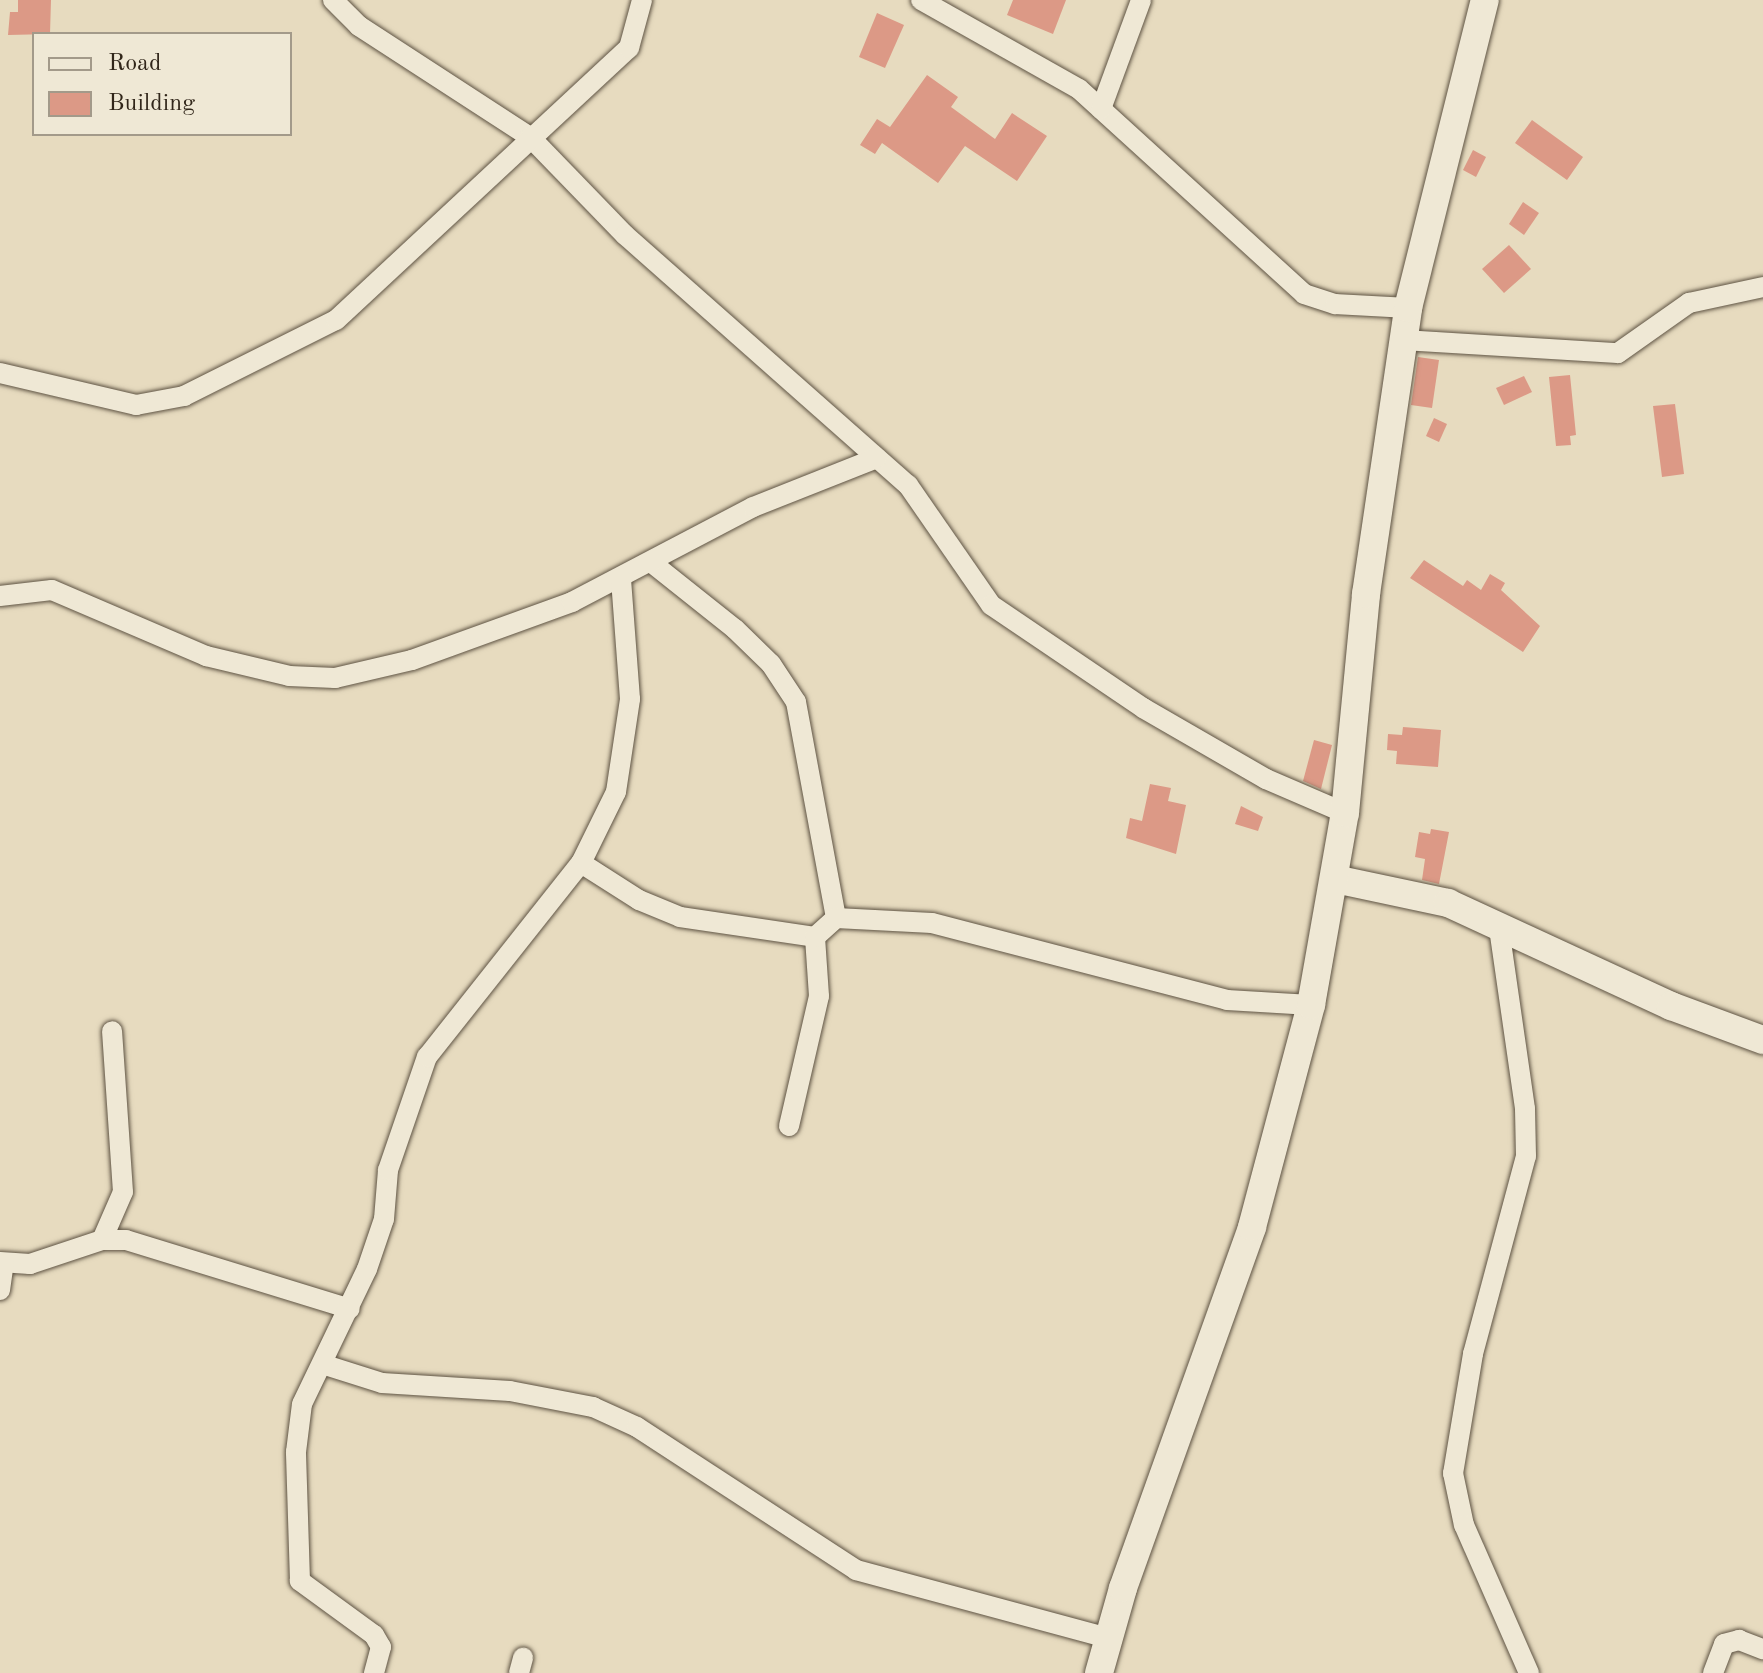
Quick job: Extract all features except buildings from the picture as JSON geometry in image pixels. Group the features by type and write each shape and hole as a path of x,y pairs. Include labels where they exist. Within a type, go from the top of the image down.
{"street":[{"path":"333,0 359,26 530,137 636,245 908,485 991,605 1143,708 1266,779 1345,813"},
{"path":"0,373 120,404 196,391 336,320 419,250 530,137 629,48 642,0"},
{"path":"921,0 1079,89 1304,294 1335,304 1408,308"},
{"path":"1101,109 1141,0"},
{"path":"1099,1673 1108,1638 1252,1227 1311,1005 1345,813 1366,594 1408,308 1485,0"},
{"path":"1403,340 1618,353 1689,303 1763,287"},
{"path":"0,596 52,590 206,656 289,676 335,678 412,660 621,578 767,500 877,458"},
{"path":"652,563 735,629 771,664 796,702 836,918"},
{"path":"374,1673 381,1647 374,1635 353,1615 307,1592 296,1562 298,1429 302,1404 350,1309 384,1219 388,1170 427,1057 581,863 616,792 629,741 630,649 621,578"},
{"path":"581,863 639,900 680,917 815,937"},
{"path":"1335,879 1448,903 1499,928 1763,1040"},
{"path":"815,937 836,918 932,923 1227,1000 1311,1005"},
{"path":"1499,928 1526,1156 1473,1354 1453,1473 1464,1525 1529,1673"},
{"path":"789,1126 819,996 815,937"},
{"path":"102,1240 123,1192 112,1031"},
{"path":"0,1290 2,1262 30,1264 102,1240 204,1261 350,1309"},
{"path":"322,1364 382,1383 510,1391 593,1407 637,1427 856,1570 1108,1638"},
{"path":"1713,1673 1724,1644 1739,1640 1763,1649"}]}
